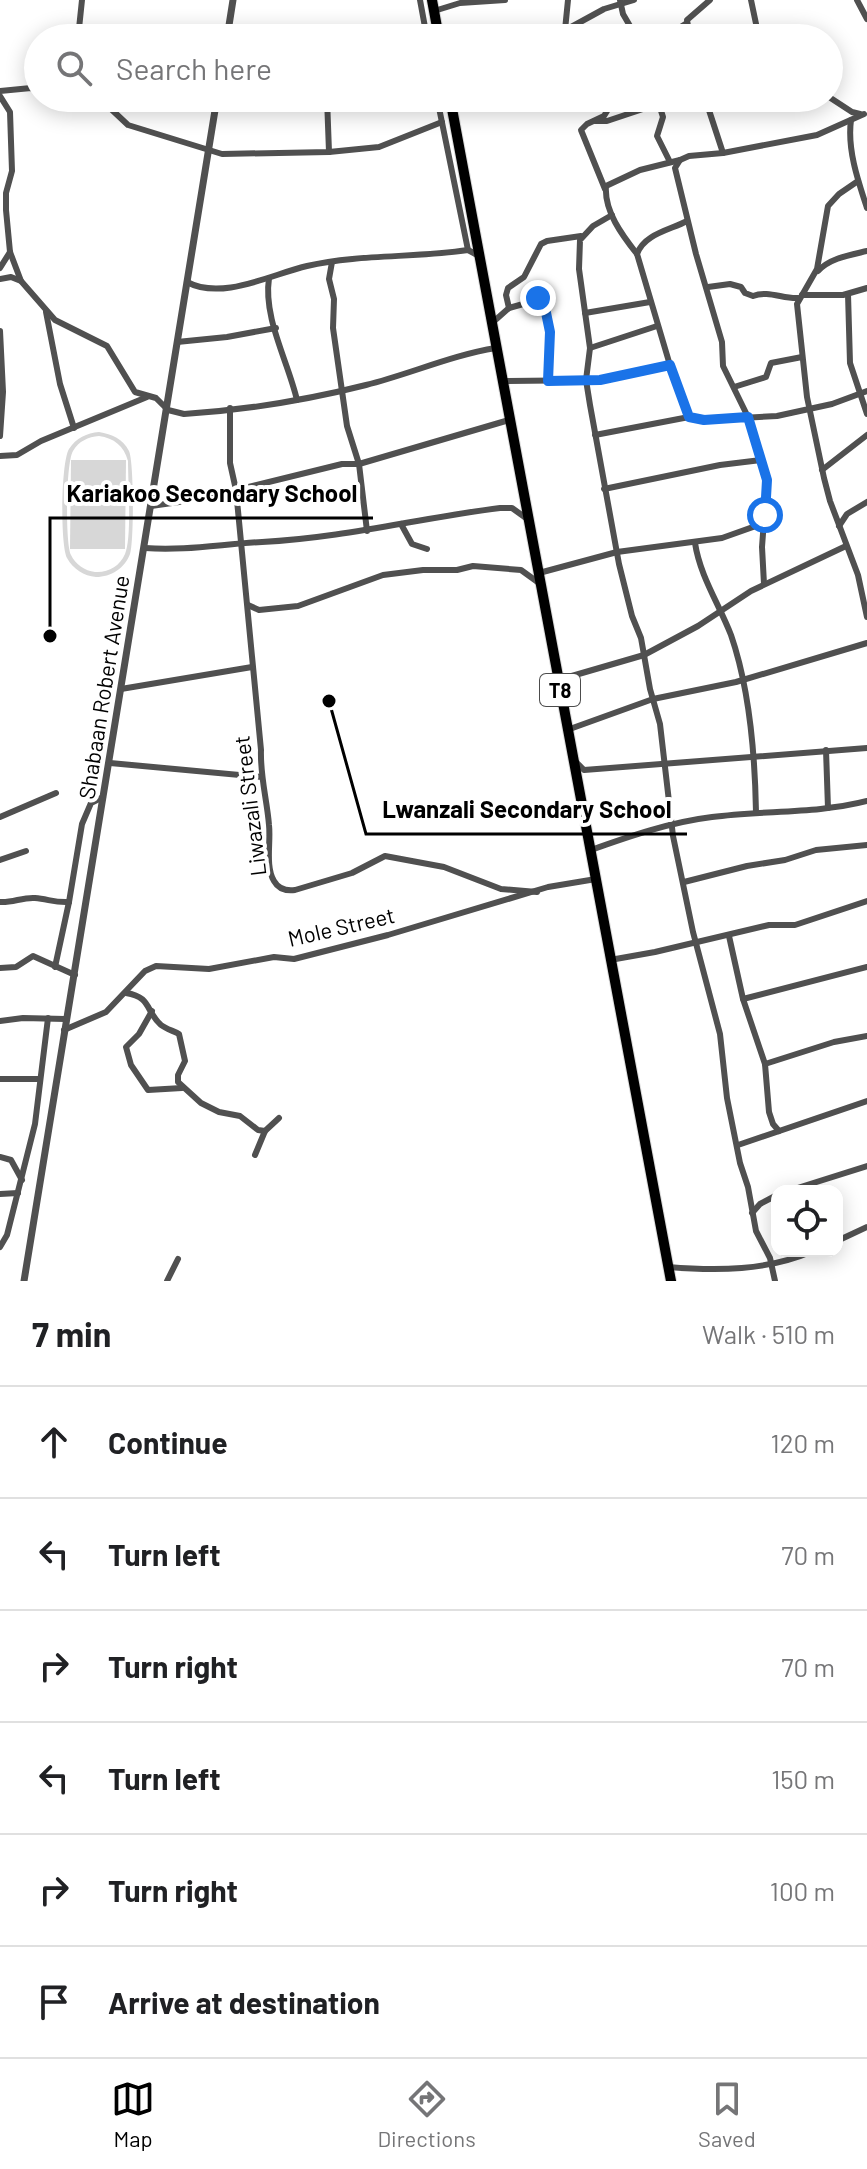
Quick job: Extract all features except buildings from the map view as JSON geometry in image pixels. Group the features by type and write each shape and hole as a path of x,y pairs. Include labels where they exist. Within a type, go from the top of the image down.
{"highway":[{"name":"T8","path":"453,112 671,1281"}],"street":[{"path":"79,24 82,0"},
{"path":"229,24 233,0"},
{"path":"420,0 424,24"},
{"path":"433,6 505,0"},
{"path":"566,24 568,0"},
{"path":"576,24 620,2 634,0"},
{"path":"687,23 710,0"},
{"path":"751,0 756,24"},
{"path":"857,0 867,19"},
{"path":"620,2 630,24"},
{"path":"21,281 10,252 6,195 11,178 12,124 10,108 0,94 24,89"},
{"path":"843,106 852,112 865,114"},
{"path":"114,112 128,125 226,155 380,147 442,122"},
{"name":"Shabaan Robert Avenue","path":"24,1281 215,112"},
{"path":"328,112 329,152"},
{"path":"440,112 468,250"},
{"path":"606,112 583,126 581,135 605,189 612,215 637,254 657,326 689,417"},
{"path":"593,121 607,121 630,112"},
{"path":"661,112 663,117 657,136 670,162"},
{"path":"710,112 723,153"},
{"path":"605,189 616,180 689,156 723,153 817,135 865,114"},
{"path":"851,120 850,136 858,181 867,208"},
{"path":"680,160 675,171 722,342 723,366 748,417 768,489 764,523 764,584"},
{"path":"815,273 828,206 858,181"},
{"path":"509,308 508,288 524,277 541,244 581,236 612,215"},
{"path":"637,254 650,238 687,221"},
{"path":"581,236 579,262 590,348 586,380 604,489 660,724 672,825 695,942 720,1034 728,1108 759,1241 771,1263 775,1281"},
{"path":"187,282 205,288 248,285 332,262 468,250 479,256"},
{"path":"867,251 824,265 815,273 801,297 797,313 809,409 822,470 858,575 867,617"},
{"path":"0,268 10,252"},
{"path":"332,262 329,279 334,299 333,322 348,431 359,464 367,531"},
{"path":"0,279 11,277 21,281 55,320 107,346 128,383 133,402"},
{"path":"269,278 268,298 297,400"},
{"path":"708,287 730,284 741,287 753,296 762,292 783,298 848,294 867,288"},
{"path":"848,294 849,356 867,414"},
{"path":"491,323 509,308 538,298 544,303 550,332 548,381"},
{"path":"585,313 650,302"},
{"path":"46,312 60,384 74,428"},
{"path":"590,348 657,326"},
{"path":"177,342 217,336 224,338 276,328"},
{"path":"0,331 0,436"},
{"path":"128,383 135,392 157,399 168,410 184,414 297,400 496,348"},
{"path":"734,387 766,377 771,363 802,357"},
{"path":"504,381 586,380 670,365"},
{"path":"595,435 689,417 704,420 770,418 832,404 867,391"},
{"path":"0,456 17,455 41,441 148,397"},
{"name":"Liwazali Street","path":"230,408 229,454 236,490 248,605 271,873 280,888 293,890 349,874 385,856 444,867 501,889 537,892"},
{"path":"151,506 191,501 342,464 359,464 509,420"},
{"path":"822,470 867,435"},
{"path":"604,489 720,465 761,460"},
{"path":"839,526 847,514 867,502"},
{"path":"145,548 189,550 285,543 509,507 529,521"},
{"path":"248,605 259,610 298,606 383,575 423,570 457,570 473,566 521,570 540,579 617,552 695,543 734,535 764,523"},
{"path":"401,524 412,544 427,549"},
{"path":"695,543 704,576 732,637 742,680 753,756 756,812"},
{"path":"558,680 644,655 698,626 764,584 846,546"},
{"path":"567,730 653,699 742,680 867,643"},
{"path":"121,689 252,667"},
{"path":"572,757 584,770 867,748"},
{"path":"826,750 828,808"},
{"path":"110,763 262,777"},
{"path":"0,817 56,793"},
{"path":"55,967 82,824 91,803 103,797"},
{"path":"591,850 672,825 756,812 828,808 867,801"},
{"path":"684,882 785,860 816,850 867,845"},
{"path":"0,860 26,851"},
{"name":"Mole Street","path":"64,1030 106,1012 145,971 156,966 209,969 274,957 294,959 548,887 596,879"},
{"path":"0,902 16,903 35,898 54,904 69,902"},
{"path":"609,960 769,925 795,925 867,901"},
{"path":"729,936 743,999 765,1064 769,1112 779,1131"},
{"path":"0,968 16,967 33,956 75,975"},
{"path":"743,999 867,967"},
{"path":"126,993 140,997 162,1026 180,1036 185,1061 178,1080 183,1088 219,1112 240,1116 258,1130 265,1131"},
{"path":"152,1011 139,1034 127,1046 129,1060 149,1090 183,1088"},
{"path":"0,1247 7,1235 35,1124 48,1018"},
{"path":"0,1021 65,1019"},
{"path":"765,1064 834,1042 867,1036"},
{"path":"0,1079 39,1079"},
{"path":"738,1145 867,1101"},
{"path":"255,1155 265,1131 279,1118"},
{"path":"0,1157 11,1160 22,1180"},
{"path":"807,1185 867,1166"},
{"path":"0,1194 18,1193"},
{"path":"752,1213 771,1198"},
{"path":"843,1238 867,1227"},
{"path":"668,1267 711,1270 746,1268 798,1257"},
{"path":"167,1281 178,1259"}],"shaded area":[{"path":"99,432 117,438 129,451 133,502 128,559 117,571 96,577 79,571 67,558 62,521 64,470 69,449 78,439","holes":["104,437 121,447 128,461 128,536 125,554 120,562 109,570 95,572 81,566 71,555 67,519 68,485 75,448 88,439"]},
{"path":"71,460 126,460 125,549 70,549"}],"place":[{"name":"Kariakoo Secondary School","path":"50,636"},
{"name":"Lwanzali Secondary School","path":"329,701"}],"route":[{"path":"538,298 544,303 550,332 548,381 600,380 670,365 689,417 704,420 748,417 767,480 765,515"}]}
